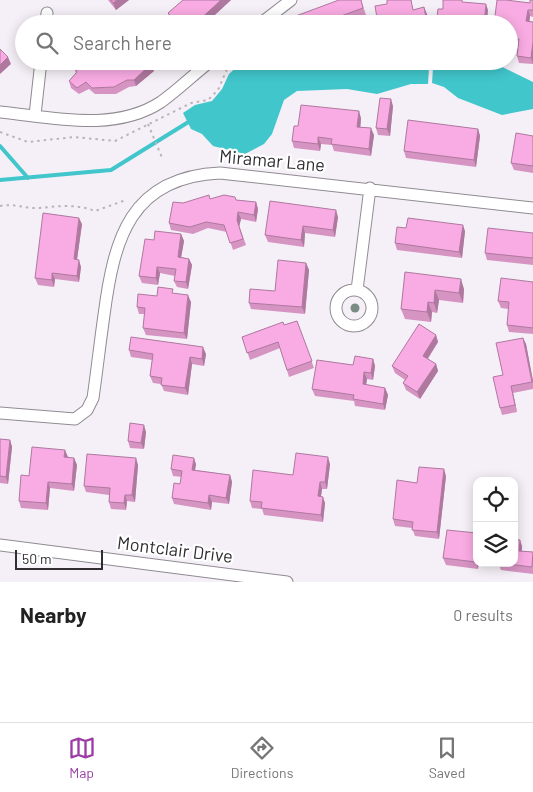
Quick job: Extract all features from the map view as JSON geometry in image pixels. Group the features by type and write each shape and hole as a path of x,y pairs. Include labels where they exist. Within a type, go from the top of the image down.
{"street":[{"path":"272,15 291,0"},
{"path":"35,115 41,70"},
{"path":"0,112 95,121 133,115 160,102 200,70"},
{"name":"Miramar Lane","path":"0,414 75,419 88,410 93,398 115,248 132,215 146,200 166,186 202,174 220,173 370,188 533,208"},
{"path":"357,290 370,188"},
{"name":"Montclair Drive","path":"0,545 286,582"}],"path":[{"path":"148,124 163,160"},
{"path":"0,206 10,204 39,208 52,205 74,208 83,206 95,211 126,200"}],"water":[{"path":"233,70 429,70 428,84 411,84 377,94 347,89 297,91 284,100 272,134 264,144 245,154 213,146 202,134 191,129 183,113 195,105 212,101 222,89 229,74"},
{"path":"433,70 508,70 533,82 533,109 502,115 458,98 444,87 432,83"}],"building":[{"path":"183,0 221,0 205,15 170,15 168,13"},
{"path":"339,0 361,0 363,8 344,15 298,15"},
{"path":"387,0 411,0 413,10 424,7 425,15 376,15 375,6 387,4"},
{"path":"443,0 462,0 462,2 486,4 485,15 437,15 438,9 443,9"},
{"path":"497,0 530,3 530,0 533,0 533,10 528,10 526,21 533,22 531,58 518,56 518,15 495,15"},
{"path":"0,49 8,57 0,65"},
{"path":"76,70 145,70 134,80 127,80 114,87 92,88 86,82 77,88 69,81 77,72"},
{"path":"380,98 391,99 387,129 376,128"},
{"path":"301,105 359,111 357,127 371,128 369,149 331,144 332,139 318,137 318,144 292,141 294,126 298,126"},
{"path":"408,120 478,129 474,160 404,151"},
{"path":"516,133 533,136 533,166 511,163"},
{"path":"209,195 210,199 224,195 235,197 236,200 256,202 254,215 238,212 237,220 243,239 230,243 224,225 206,222 190,227 169,223 173,202 183,203"},
{"path":"270,201 336,210 333,230 303,226 301,240 265,235"},
{"path":"43,213 79,218 74,259 79,260 77,276 52,273 52,280 35,278"},
{"path":"408,218 463,225 459,252 395,243 397,227 406,228"},
{"path":"488,228 533,233 533,258 485,253"},
{"path":"155,231 181,234 178,257 189,259 186,282 174,281 176,269 157,267 156,278 139,276 145,239 154,240"},
{"path":"278,260 306,263 302,307 249,303 250,289 275,291"},
{"path":"405,272 461,279 459,293 435,290 434,303 428,302 427,312 401,309"},
{"path":"501,278 533,282 533,328 507,325 509,302 498,301"},
{"path":"158,287 173,289 172,293 188,295 184,333 143,328 145,308 137,307 138,294 157,296"},
{"path":"297,321 312,361 287,370 278,342 247,353 242,337 283,322 284,325"},
{"path":"419,324 436,335 423,356 436,364 417,392 403,383 408,376 392,366"},
{"path":"131,337 203,347 202,359 190,357 185,388 161,385 162,378 150,376 153,354 129,350"},
{"path":"523,338 532,382 511,386 515,405 500,408 493,377 503,375 496,343"},
{"path":"355,356 373,359 371,373 364,372 363,384 385,388 383,404 353,399 354,395 312,389 317,360 353,365"},
{"path":"130,423 144,425 141,443 128,441"},
{"path":"0,439 10,440 6,477 0,476"},
{"path":"32,447 65,450 64,457 74,458 72,484 48,482 46,503 19,501 21,475 29,476"},
{"path":"296,453 328,457 325,482 320,482 318,496 323,497 321,515 261,508 262,502 250,501 253,470 293,475"},
{"path":"87,454 136,458 132,495 125,495 124,503 109,502 110,488 84,486"},
{"path":"173,455 194,458 192,470 230,475 226,498 209,495 208,503 172,498 174,483 180,484 182,471 171,469"},
{"path":"419,467 444,469 437,532 412,530 413,522 393,519 397,480 417,483"},
{"path":"447,530 473,533 473,562 443,558"},
{"path":"518,540 520,540 519,551 533,552 532,567 518,565"}],"waterway":[{"path":"0,180 111,170 190,121"},
{"path":"0,146 28,178"}]}
